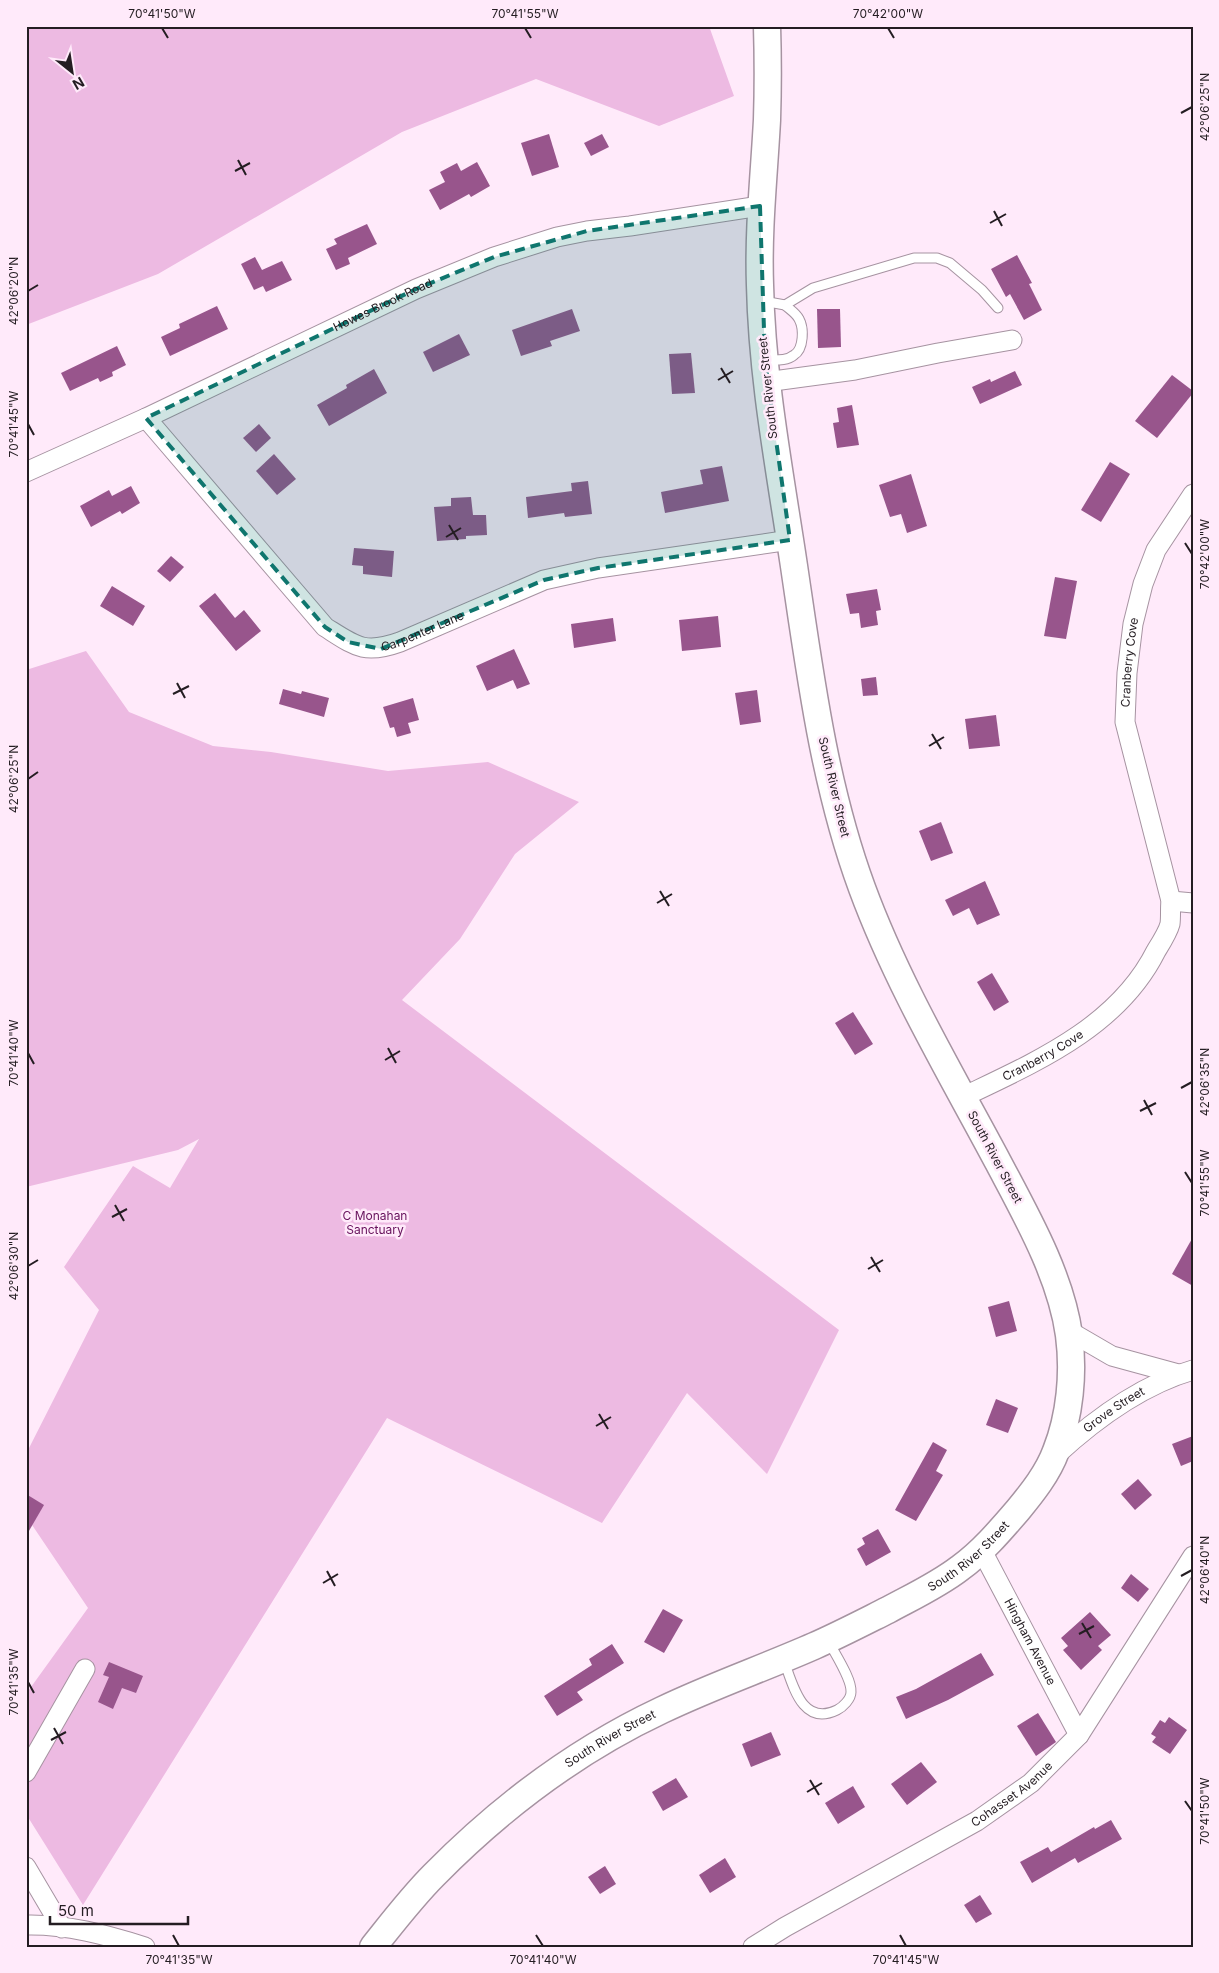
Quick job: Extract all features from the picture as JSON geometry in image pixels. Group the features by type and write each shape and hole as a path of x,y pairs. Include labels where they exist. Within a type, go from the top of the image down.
{"street":[{"name":"South River Street","path":"373,1947 432,1877 511,1806 552,1774 596,1746 666,1708 827,1640 911,1598 962,1567 1011,1518 1034,1490 1055,1456 1065,1419 1072,1366 1069,1331 1057,1286 1034,1233 881,937 860,883 832,790 790,540 766,371 773,302 760,206 767,125 767,26"},
{"name":"Howes Brook Road","path":"26,472 146,418 416,289 494,257 549,240 587,231 760,206"},
{"path":"766,371 855,370 1012,340"},
{"name":"Carpenter Lane","path":"146,418 325,626 348,642 365,647 382,649 544,580 598,568 790,540"},
{"name":"Cranberry Cove","path":"963,1097 1059,1049 1099,1020 1139,979 1152,959 1170,924 1171,901 1124,722 1127,673 1134,624 1143,584 1156,550 1193,494"},
{"path":"1171,901 1193,903"},
{"name":"Grove Street","path":"1069,1331 1112,1356 1186,1372"},
{"name":"Grove Street","path":"1055,1456 1073,1439 1126,1401 1149,1387 1186,1372"},
{"name":"Hingham Avenue","path":"981,1549 1079,1735"},
{"name":"Cohasset Avenue","path":"753,1947 785,1926 977,1820 1031,1783 1079,1735 1193,1556"},
{"path":"26,1772 84,1669"},
{"path":"26,1867 62,1928"},
{"path":"26,1926 39,1925 104,1934 144,1947"}],"lane":[{"path":"773,302 914,258 938,258 950,263 982,290 998,308"},
{"path":"766,371 796,354 801,344 802,334 799,319 773,302"},
{"path":"783,1659 802,1704 811,1712 824,1714 838,1709 848,1700 851,1692 848,1680 827,1640"}],"highlighted area":[{"path":"760,206 765,361 790,540 598,568 544,580 381,649 348,642 325,627 146,418 416,289 494,257 587,231"}],"green space":[{"path":"26,26 709,26 734,96 659,126 536,79 402,132 158,274 26,325"},
{"name":"C Monahan Sanctuary","path":"86,651 129,712 213,746 271,752 388,771 488,762 579,802 515,854 460,939 402,1000 839,1330 767,1474 687,1393 602,1523 387,1418 83,1905 26,1814 26,1694 88,1608 26,1516 26,1454 99,1310 64,1267 133,1166 170,1188 199,1139 178,1150 26,1187 26,670"}],"building":[{"path":"549,134 559,167 532,176 521,143"},
{"path":"602,134 609,147 591,156 584,143"},
{"path":"477,162 490,186 471,197 469,194 440,210 429,190 445,182 440,172 457,163 461,171"},
{"path":"367,224 377,244 348,258 350,264 336,270 326,249 337,244 334,239"},
{"path":"1017,255 1032,283 1029,284 1042,310 1024,320 1010,294 1006,297 991,269"},
{"path":"255,257 262,270 282,261 292,280 266,292 263,286 254,290 241,264"},
{"path":"217,306 228,329 170,356 161,337 180,328 179,324"},
{"path":"572,309 580,331 550,341 552,346 521,356 512,330"},
{"path":"817,309 840,309 841,347 818,348"},
{"path":"459,334 470,355 433,372 423,352"},
{"path":"117,346 126,365 112,372 113,376 100,382 98,378 70,391 61,373"},
{"path":"691,353 695,393 672,394 669,354"},
{"path":"374,369 387,393 329,426 317,405 347,388 346,385"},
{"path":"1015,371 1022,385 980,404 972,387 990,379 991,382"},
{"path":"1172,375 1193,391 1193,393 1157,438 1135,421"},
{"path":"852,405 859,445 837,448 833,423 839,422 837,408"},
{"path":"259,424 271,438 256,452 243,438"},
{"path":"274,454 296,479 277,495 256,471"},
{"path":"1110,462 1130,474 1101,522 1081,510"},
{"path":"722,466 729,501 665,513 661,492 703,484 700,470"},
{"path":"911,474 927,526 907,533 901,514 890,517 879,485"},
{"path":"588,481 592,514 565,517 564,513 528,518 526,497 572,491 571,483"},
{"path":"131,486 140,503 122,514 120,511 91,527 80,506 109,490 112,496"},
{"path":"471,497 473,515 486,515 487,535 466,536 466,539 437,541 434,507 451,506 451,498"},
{"path":"354,548 394,551 392,577 363,574 363,566 352,565"},
{"path":"171,556 184,567 170,582 157,571"},
{"path":"1055,577 1077,581 1066,639 1044,636"},
{"path":"112,586 145,606 133,626 100,606"},
{"path":"877,589 881,610 876,611 878,625 861,628 859,613 850,614 846,594"},
{"path":"215,593 235,618 244,610 261,631 236,651 199,606"},
{"path":"718,616 721,647 682,651 679,620"},
{"path":"613,618 616,641 574,648 571,624"},
{"path":"514,649 530,684 517,689 513,680 487,691 476,666"},
{"path":"876,677 878,695 863,696 861,679"},
{"path":"283,689 301,694 302,691 329,698 324,717 279,704"},
{"path":"757,690 761,722 740,725 735,693"},
{"path":"413,698 419,720 408,723 411,733 397,737 394,727 390,728 383,707"},
{"path":"996,715 1000,746 969,749 965,719"},
{"path":"941,822 953,853 931,861 919,831"},
{"path":"985,881 1000,915 977,925 969,908 953,916 945,900"},
{"path":"992,973 1009,1002 994,1011 977,982"},
{"path":"853,1012 873,1044 855,1055 835,1023"},
{"path":"1193,1237 1193,1286 1172,1274"},
{"path":"1009,1301 1017,1331 996,1337 988,1307"},
{"path":"996,1399 1018,1408 1008,1433 986,1425"},
{"path":"1193,1436 1193,1461 1181,1466 1172,1444"},
{"path":"933,1442 947,1450 936,1471 943,1475 916,1521 895,1510"},
{"path":"1138,1479 1152,1495 1135,1510 1121,1494"},
{"path":"26,1494 44,1505 26,1536"},
{"path":"878,1529 891,1552 866,1566 857,1549 865,1544 862,1538"},
{"path":"1131,1574 1149,1589 1138,1602 1121,1588"},
{"path":"663,1609 683,1620 664,1653 644,1642"},
{"path":"1090,1612 1111,1635 1098,1646 1102,1650 1081,1670 1063,1650 1068,1646 1061,1638"},
{"path":"612,1644 624,1663 577,1692 583,1700 557,1716 544,1696 592,1665 589,1659"},
{"path":"981,1653 994,1675 948,1700 906,1719 896,1697 916,1689"},
{"path":"109,1662 143,1676 136,1693 122,1688 113,1709 98,1702 109,1677 103,1675"},
{"path":"1038,1713 1056,1742 1036,1756 1017,1726"},
{"path":"1169,1717 1187,1730 1170,1754 1152,1742 1156,1737 1151,1734 1160,1720 1165,1723"},
{"path":"771,1732 781,1755 751,1767 742,1744"},
{"path":"921,1762 937,1782 907,1805 891,1784"},
{"path":"676,1778 688,1797 663,1811 652,1792"},
{"path":"853,1786 865,1807 838,1824 825,1803"},
{"path":"1111,1820 1122,1839 1078,1863 1075,1858 1032,1883 1020,1862 1048,1847 1051,1852 1094,1827 1095,1829"},
{"path":"725,1858 736,1877 710,1893 699,1875"},
{"path":"605,1866 616,1884 600,1894 588,1877"},
{"path":"980,1895 992,1914 976,1923 964,1905"}]}
